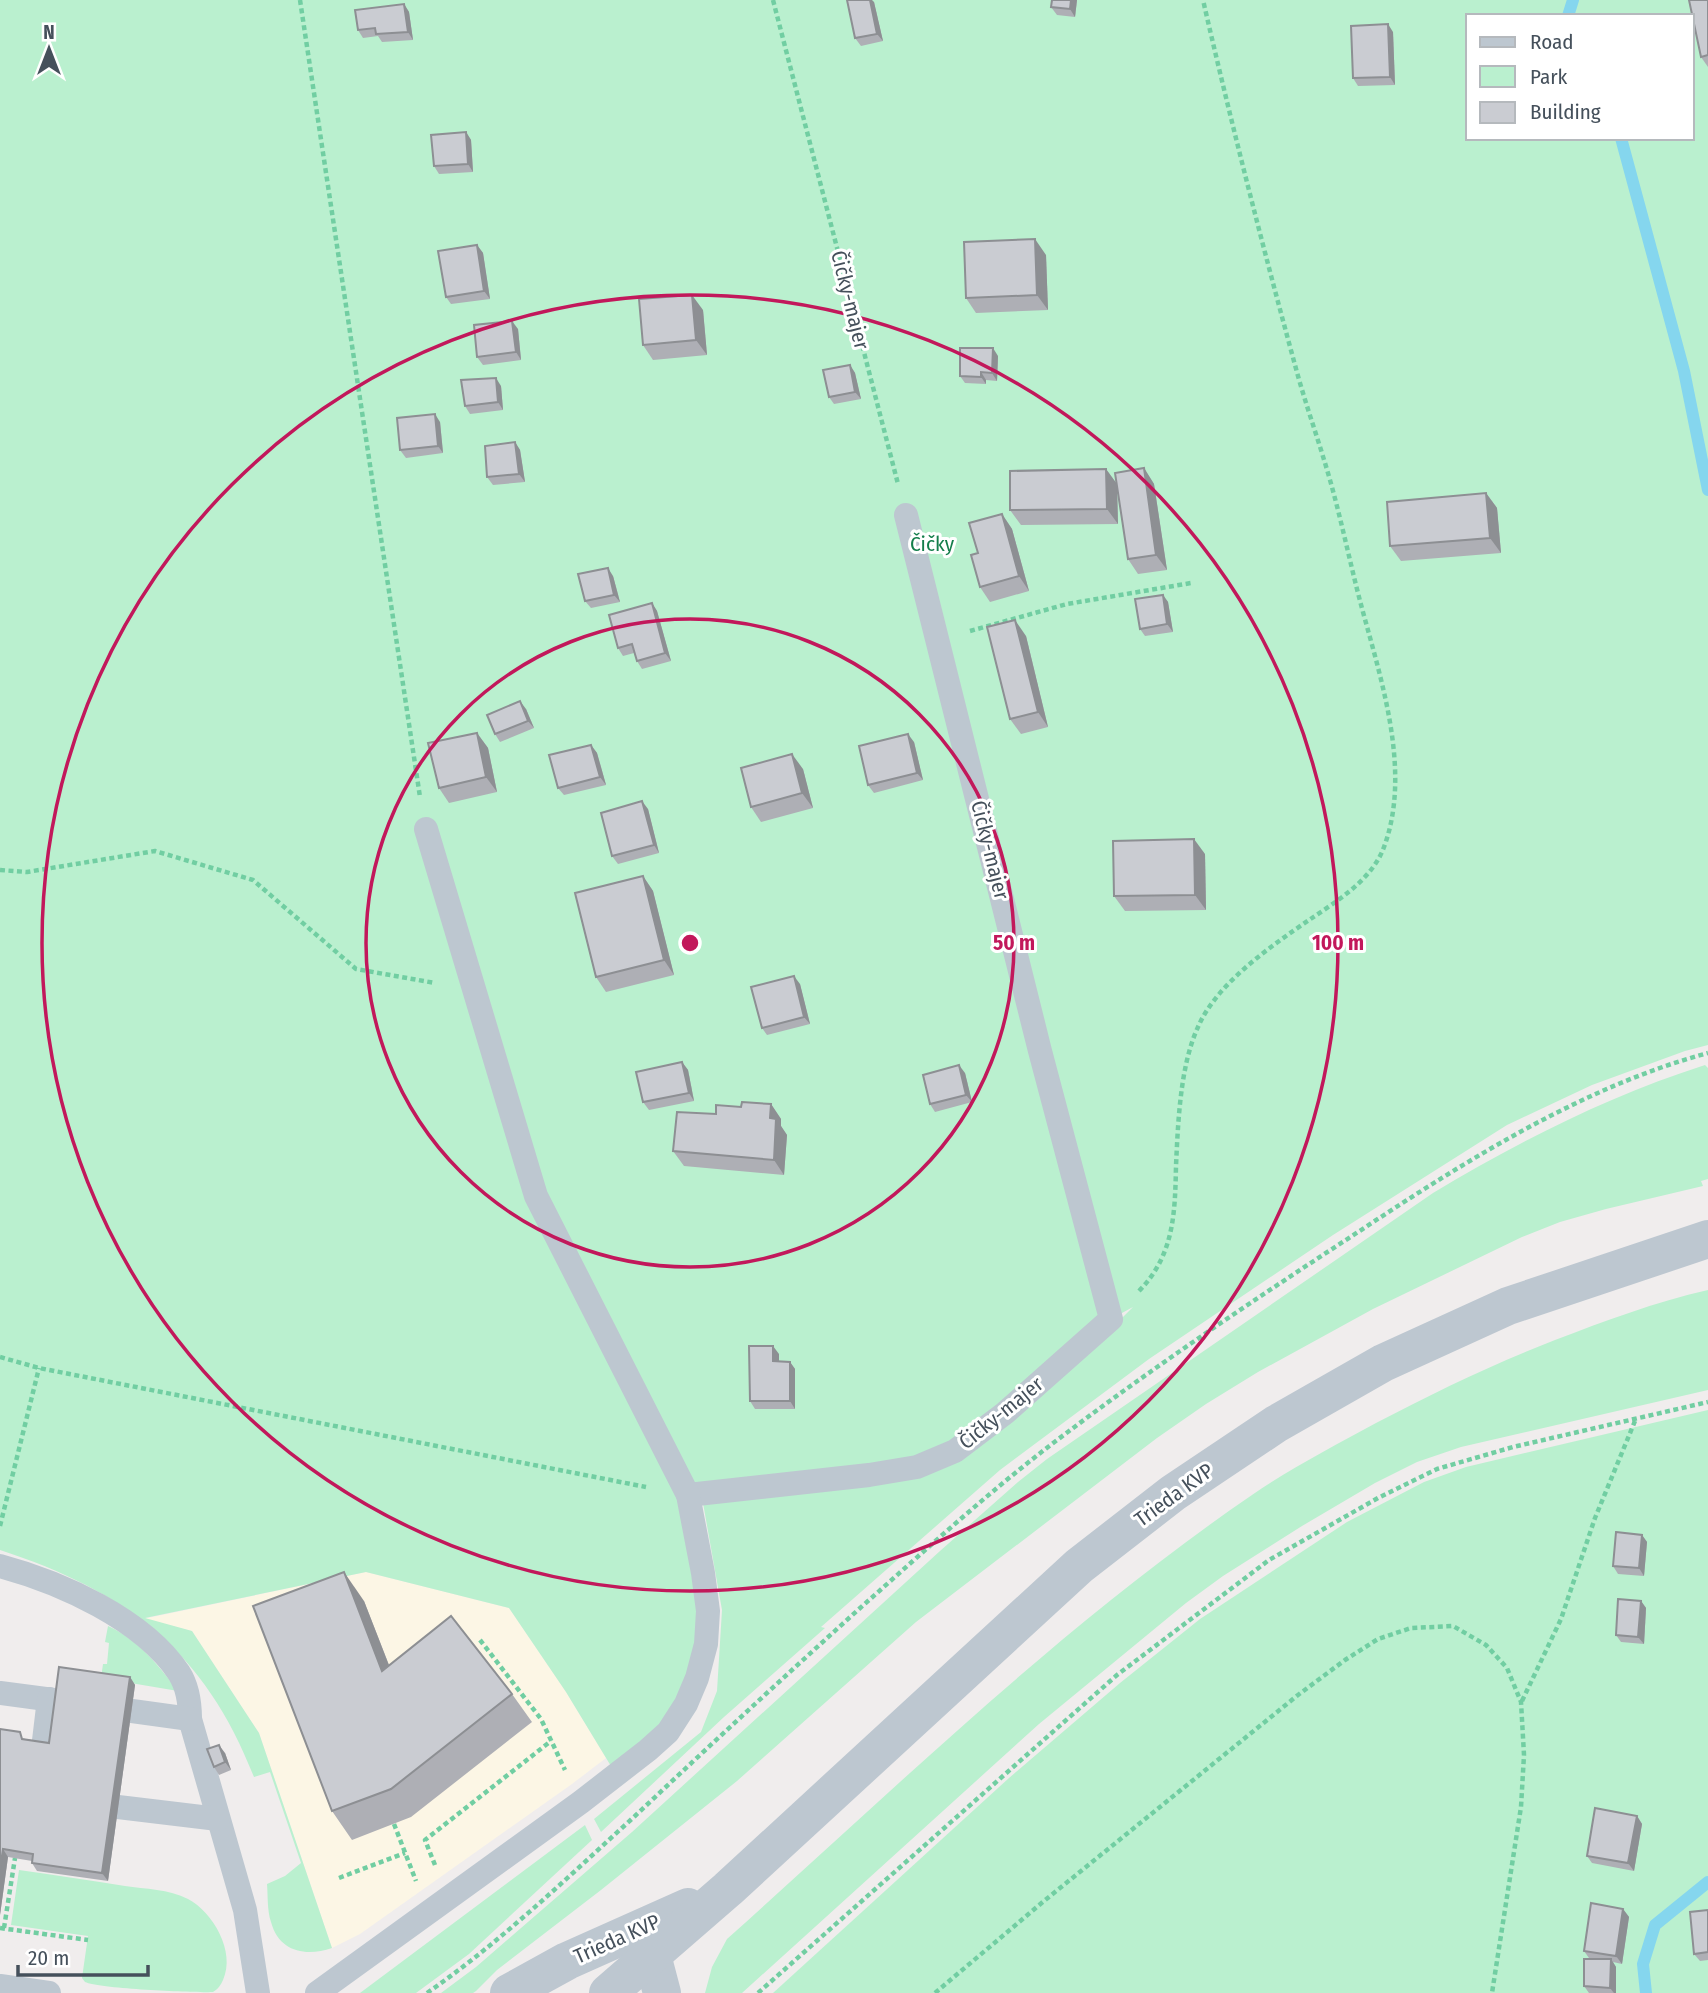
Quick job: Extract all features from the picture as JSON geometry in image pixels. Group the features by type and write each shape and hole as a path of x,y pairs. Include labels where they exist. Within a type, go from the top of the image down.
{"street":[{"name":"Trieda KVP","path":"608,1993 728,1889 1079,1566 1173,1493 1265,1432 1383,1363 1508,1306 1708,1239"},
{"name":"Trieda KVP","path":"509,1993 567,1961 728,1889"},
{"path":"652,1955 662,1993"}],"lane":[{"name":"Čičky-majer","path":"688,1495 869,1475 917,1467 955,1451 1005,1413 1111,1319 1043,1064 906,515"},
{"path":"317,1993 581,1802 668,1732 686,1704 697,1678 706,1644 708,1611 704,1573 688,1495 536,1196 426,829"},
{"path":"0,1566 61,1586 100,1606 131,1626 164,1655 179,1673 187,1690 190,1719 245,1910 258,1993"},
{"path":"0,1693 55,1700 43,1749"},
{"path":"132,1712 190,1719"},
{"path":"118,1807 218,1819"},
{"path":"0,1986 49,1993"}],"path":[{"path":"300,0 426,829"},
{"name":"Čičky-majer","path":"773,0 906,515"},
{"path":"1111,1319 1153,1276 1170,1241 1175,1206 1181,1098 1198,1027 1217,995 1295,930 1347,894 1370,870 1383,852 1392,821 1395,795 1389,715 1381,680 1331,483 1295,367 1203,0"},
{"path":"985,627 1068,604 1191,583"},
{"path":"0,870 27,872 155,851 253,880 356,969 472,989"},
{"path":"427,1993 467,1966 602,1846 860,1608 1049,1446 1156,1369 1426,1187 1514,1135 1636,1078 1708,1053"},
{"path":"0,1357 39,1368 688,1495"},
{"path":"0,1526 39,1368"},
{"path":"758,1993 1117,1675 1269,1560 1378,1498 1437,1469 1513,1447 1708,1402"},
{"path":"1521,1702 1561,1619 1595,1518 1635,1420"},
{"path":"935,1993 1298,1695 1378,1639 1410,1628 1453,1626 1486,1645 1507,1668 1521,1702 1524,1755 1521,1807 1492,1993"},
{"path":"480,1640 541,1719 602,1846"},
{"path":"439,1874 425,1840 551,1741"},
{"path":"394,1824 411,1871"},
{"path":"339,1878 405,1853"},
{"path":"15,1858 2,1928 88,1940"}],"shaded area":[{"path":"366,1572 509,1608 566,1692 606,1758 360,1934 332,1948 259,1733 192,1631 143,1619"}],"green space":[{"name":"Čičky","path":"0,0 1708,0 1708,1045 1592,1085 1507,1125 1333,1235 1149,1359 1000,1470 821,1627 825,1628 724,1717 601,1832 594,1819 701,1732 717,1691 722,1610 703,1503 868,1485 921,1475 958,1459 1079,1361 1133,1307 1111,1319 1005,1413 955,1451 917,1467 869,1475 688,1495 705,1587 707,1616 699,1673 687,1702 664,1737 617,1776 566,1692 509,1608 366,1572 145,1618 192,1631 259,1733 332,1948 313,1952 295,1950 280,1940 271,1922 267,1884 285,1876 301,1863 270,1772 254,1777 234,1733 211,1694 185,1661 156,1632 123,1607 86,1585 45,1566 0,1550"},
{"path":"1705,1065 1708,1068 1708,1179 1701,1181 1703,1186 1606,1209 1560,1222 1522,1237 1373,1309 1258,1372 1206,1404 1157,1438 916,1622 737,1781 497,1970 476,1991 441,1993 476,1967 632,1832 940,1551 1047,1459 1433,1193 1499,1155 1599,1105"},
{"path":"1708,1290 1708,1390 1461,1447 1417,1462 1302,1526 1186,1603 1039,1724 742,1993 705,1993 712,1967 727,1939 1047,1652 1182,1545 1252,1495 1297,1466 1442,1389 1611,1319"},
{"path":"1708,1410 1708,1993 773,1993 1009,1778 1120,1683 1200,1619 1347,1522 1424,1482 1466,1467"},
{"path":"108,1626 138,1646 178,1691 101,1678 103,1664 107,1664 109,1643 105,1642"},
{"path":"585,1825 592,1840 469,1954 416,1993 360,1993"},
{"path":"19,1870 157,1890 188,1899 206,1913 220,1934 227,1957 221,1984 213,1992 204,1992 129,1989 85,1982 82,1978 88,1936 11,1925"}],"building":[{"path":"847,0 870,0 877,34 855,38"},
{"path":"1052,0 1071,0 1070,9 1051,7"},
{"path":"1689,0 1708,0 1708,55 1701,57"},
{"path":"404,4 408,32 376,34 375,28 358,30 355,10"},
{"path":"1388,24 1390,77 1353,78 1351,26"},
{"path":"466,132 468,164 434,166 431,135"},
{"path":"1035,239 1037,295 966,298 964,242"},
{"path":"477,245 484,291 446,297 438,251"},
{"path":"692,295 696,340 643,345 639,299"},
{"path":"512,321 516,352 477,357 474,325"},
{"path":"960,348 993,348 992,373 981,372 981,377 960,376"},
{"path":"850,365 855,392 829,397 823,370"},
{"path":"496,378 498,402 465,406 461,380"},
{"path":"435,414 438,446 400,450 397,418"},
{"path":"515,442 519,474 487,477 485,446"},
{"path":"1144,468 1156,555 1128,559 1115,473"},
{"path":"1106,469 1107,509 1010,510 1010,471"},
{"path":"1486,493 1490,538 1390,546 1387,502"},
{"path":"1002,514 1019,576 980,587 971,555 978,553 969,523"},
{"path":"608,568 614,595 585,601 578,574"},
{"path":"1163,595 1167,624 1140,629 1135,599"},
{"path":"652,603 665,653 637,661 632,644 618,648 609,615"},
{"path":"1015,620 1038,712 1010,719 987,627"},
{"path":"520,701 528,721 495,734 487,715"},
{"path":"477,733 486,777 439,788 428,743"},
{"path":"908,734 917,773 868,785 859,746"},
{"path":"591,745 600,777 558,788 549,755"},
{"path":"792,754 802,793 751,807 741,768"},
{"path":"642,801 654,845 612,856 601,813"},
{"path":"1194,839 1195,895 1114,896 1113,841"},
{"path":"643,876 664,960 596,977 575,893"},
{"path":"794,976 804,1017 762,1028 751,987"},
{"path":"682,1062 689,1093 643,1102 636,1072"},
{"path":"959,1065 966,1095 930,1104 923,1075"},
{"path":"742,1102 771,1104 770,1118 776,1119 774,1160 673,1151 677,1112 716,1114 716,1105 741,1107"},
{"path":"749,1346 773,1346 773,1361 790,1362 790,1401 750,1401"},
{"path":"1616,1532 1642,1535 1639,1568 1613,1566"},
{"path":"344,1572 382,1671 451,1616 512,1694 391,1789 332,1811 253,1606"},
{"path":"1618,1599 1641,1601 1638,1637 1616,1635"},
{"path":"59,1667 130,1677 102,1873 32,1863 33,1854 3,1849 0,1869 0,1729 20,1732 22,1739 49,1743"},
{"path":"219,1745 225,1762 214,1767 207,1749"},
{"path":"1595,1808 1637,1816 1628,1863 1587,1856"},
{"path":"1591,1903 1623,1909 1616,1956 1584,1951"},
{"path":"1708,1910 1708,1952 1694,1954 1690,1912"},
{"path":"1584,1959 1611,1959 1610,1988 1584,1986"}],"waterway":[{"path":"1569,14 1573,0"},
{"path":"1622,140 1684,371 1708,490"},
{"path":"1646,1993 1643,1964 1655,1925 1708,1882"}]}
